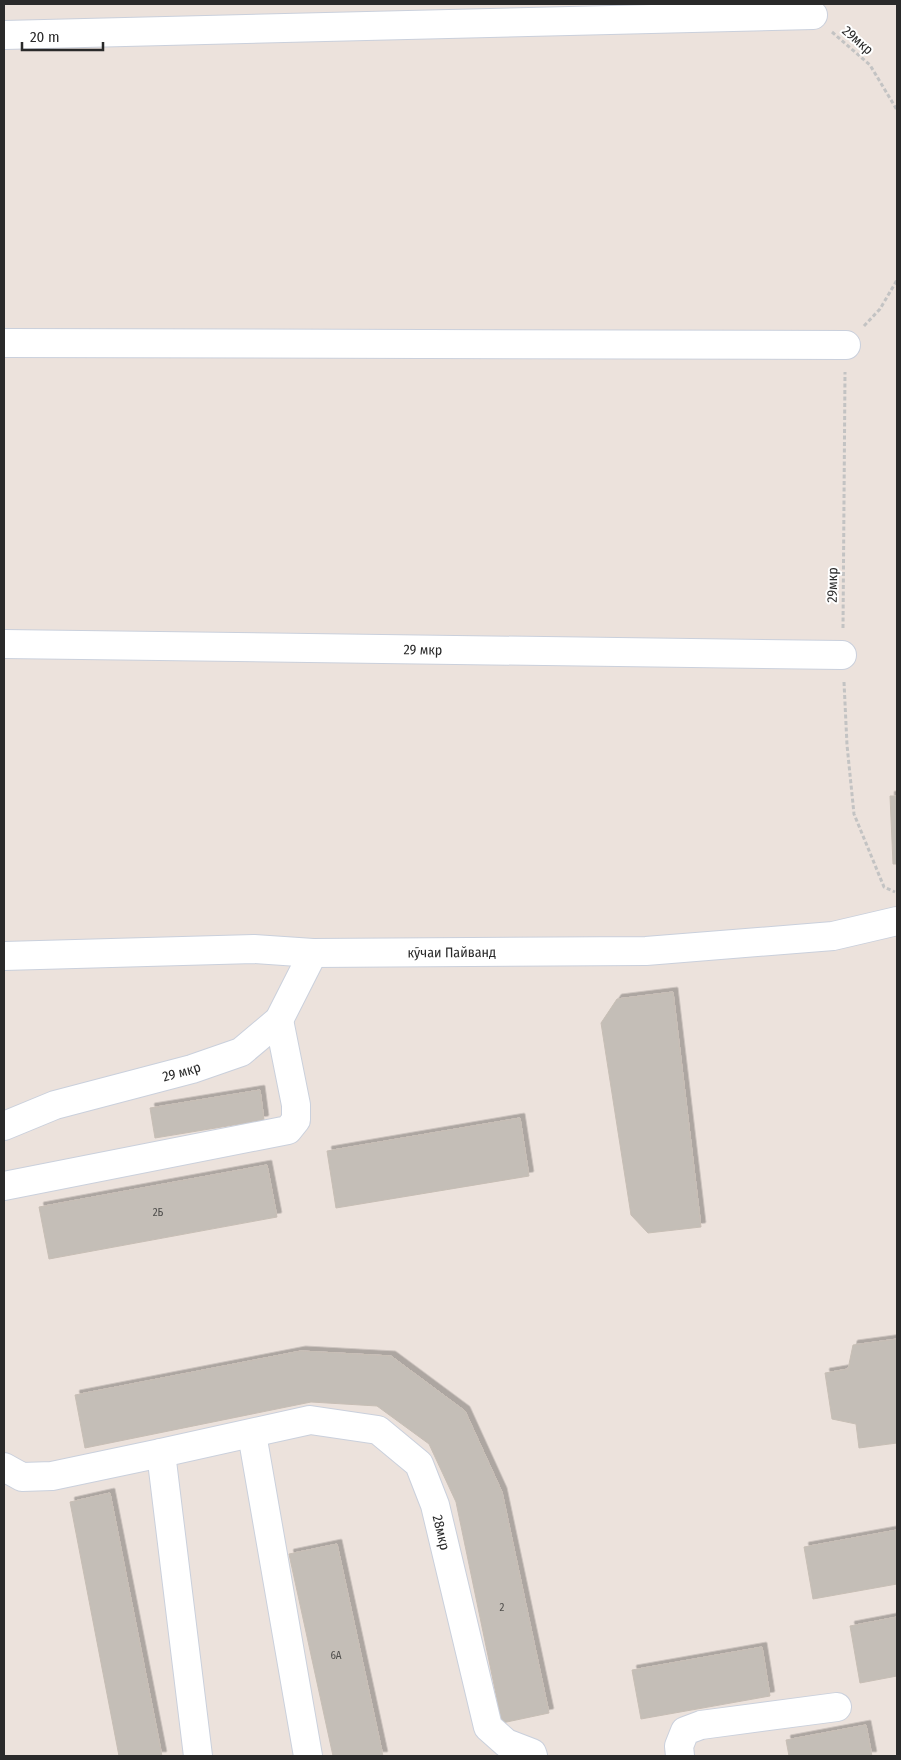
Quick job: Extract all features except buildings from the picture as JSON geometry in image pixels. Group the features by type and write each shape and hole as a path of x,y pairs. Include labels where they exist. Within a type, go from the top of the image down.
{"street":[{"path":"4,35 812,15"},
{"path":"4,343 846,345"},
{"name":"29 мкр","path":"4,644 842,655"},
{"name":"кӯчаи Пайванд","path":"4,956 254,949 312,953 646,951 833,936 897,921"},
{"name":"29 мкр","path":"4,1126 55,1105 192,1069 241,1052 279,1020 312,953"},
{"path":"4,1186 288,1130 296,1120 296,1104 279,1020"},
{"name":"28мкр","path":"13,1472 59,1475 310,1420 378,1430 419,1464 435,1504 488,1727 506,1743 527,1755"},
{"path":"252,1434 308,1756"},
{"path":"160,1453 198,1756"},
{"path":"680,1756 679,1746 685,1731 701,1725 837,1706"}],"path":[{"name":"29мкр","path":"812,15 870,65 897,110"},
{"path":"846,345 880,308 897,280"},
{"name":"29мкр","path":"846,345 842,655 847,745 854,814 884,887 897,893"}]}
